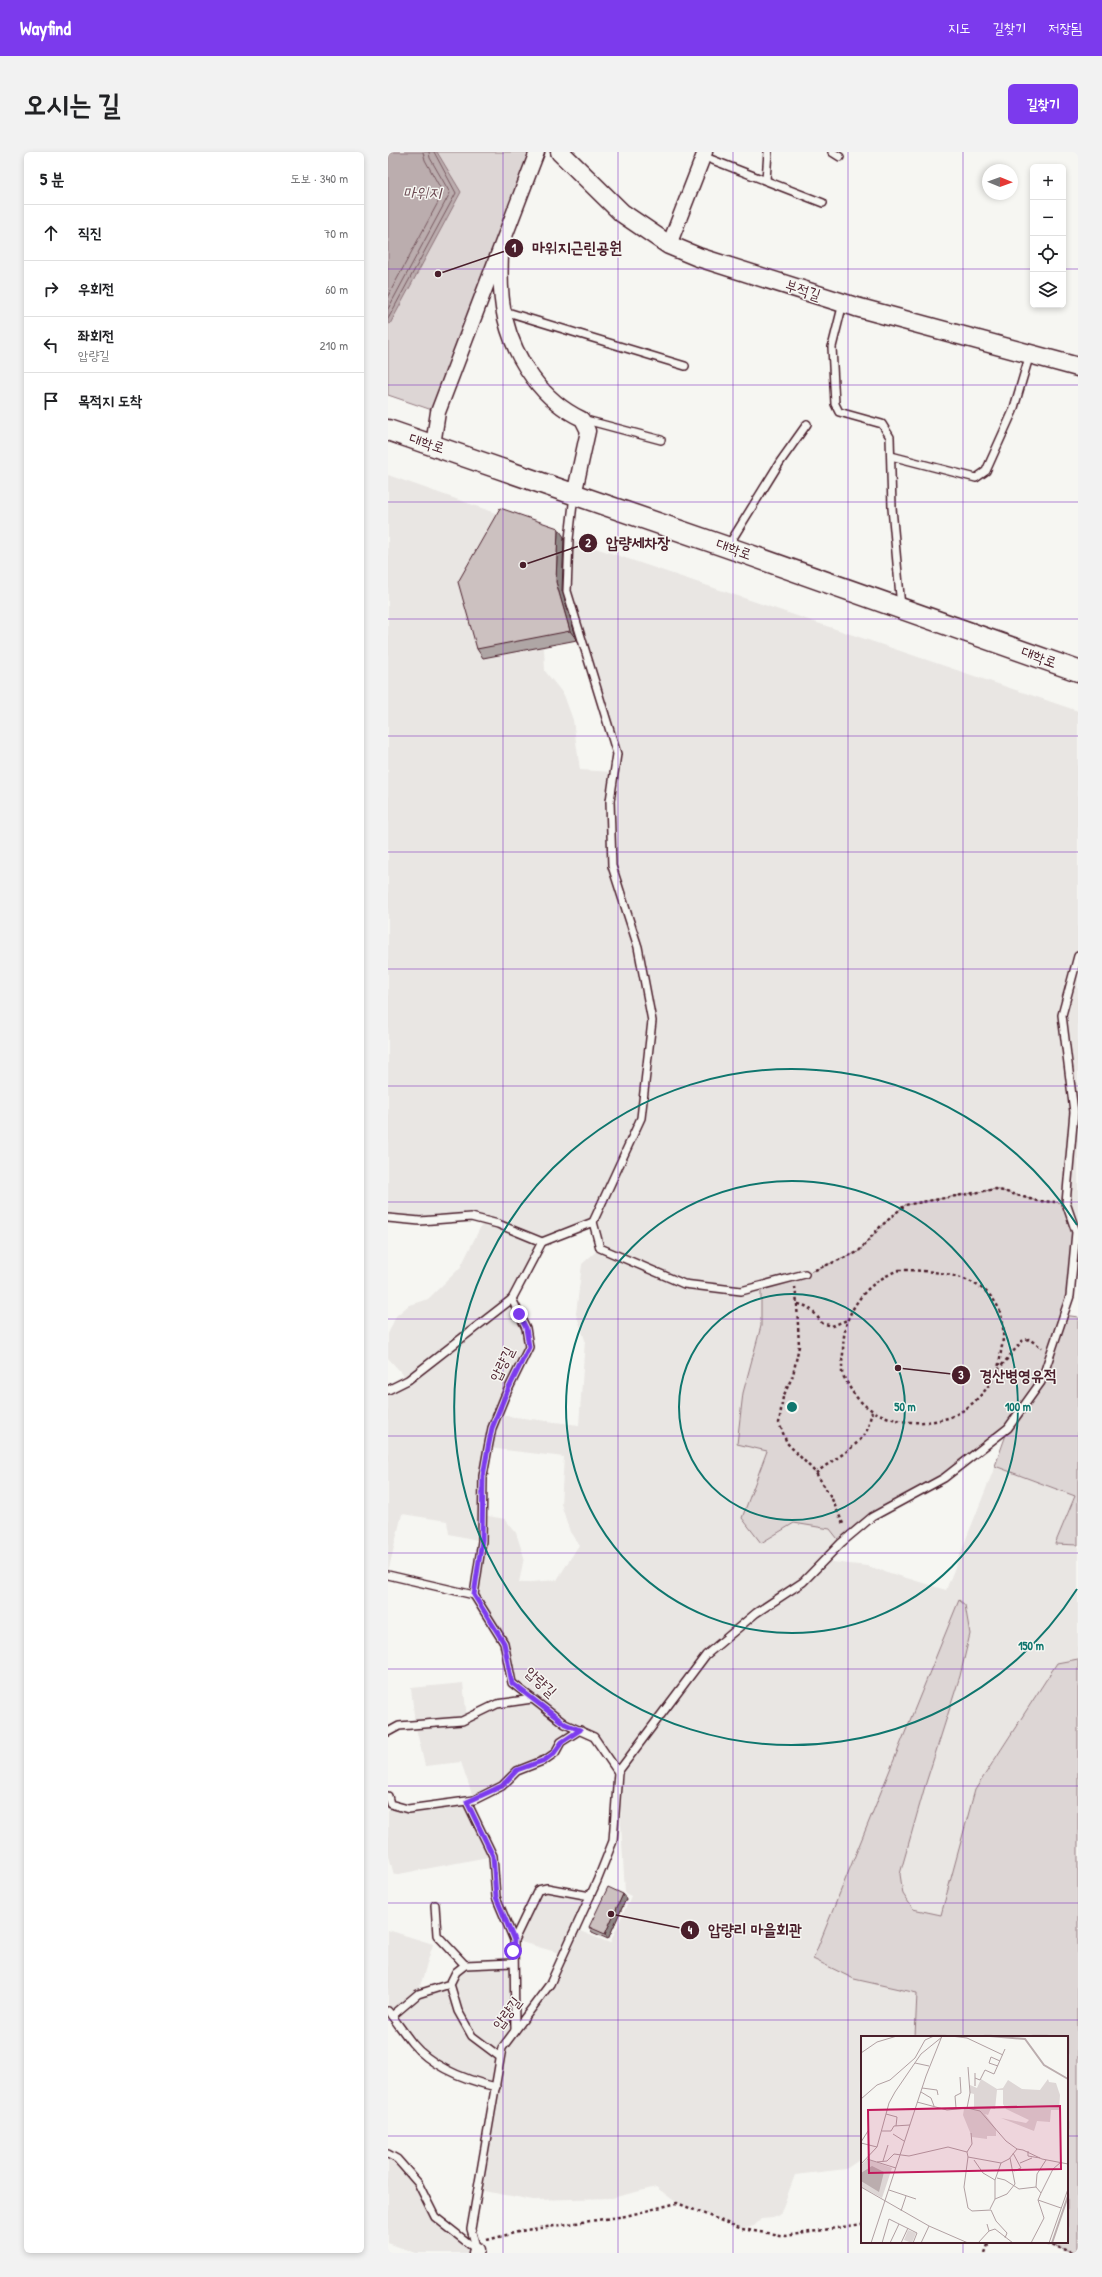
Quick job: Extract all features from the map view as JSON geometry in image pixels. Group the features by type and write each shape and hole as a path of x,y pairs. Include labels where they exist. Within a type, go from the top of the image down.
{"main road":[{"name":"대학로","path":"388,430 901,607 1078,671"}],"street":[{"path":"433,445 438,412 537,152"},
{"name":"부적길","path":"560,152 622,213 669,245 698,257 843,303 1078,366"},
{"path":"669,245 705,154"},
{"path":"501,244 500,286 504,311 518,352 533,378 550,399 569,413 582,419 588,431 574,495"}],"lane":[{"path":"766,180 768,152"},
{"path":"832,152 840,157"},
{"path":"705,154 823,203"},
{"path":"843,303 832,347 835,404 839,412 882,424 890,437 892,508 901,607"},
{"path":"504,311 685,366"},
{"path":"891,456 976,478 986,471 1013,410 1030,354"},
{"path":"582,419 661,440"},
{"path":"728,547 780,462 807,424"},
{"path":"574,495 569,539 566,591 617,754 610,801 612,866 638,946 652,1021 642,1118 593,1222 600,1248 684,1284 741,1291 805,1274"},
{"path":"618,1772 706,1655 756,1613 803,1582 848,1537 872,1517 944,1478 1008,1428 1041,1382 1070,1296 1077,1232 1066,1202 1076,1112 1062,1015 1078,956"},
{"path":"388,1218 420,1221 471,1217 498,1224 542,1242"},
{"path":"388,1390 408,1380 512,1299 542,1242 593,1222"},
{"name":"압량길","path":"477,2251 471,2229 502,2048 550,1984 590,1896 613,1841 618,1772 594,1737 565,1724 512,1683 504,1643 474,1595 482,1540 483,1476 492,1428 505,1396 529,1347 526,1328 512,1299"},
{"path":"388,1574 474,1595"},
{"path":"388,1732 399,1726 462,1721 497,1704 532,1699"},
{"path":"388,1796 390,1804 408,1809 467,1802 502,1786 517,1770 545,1760 554,1753 562,1742 580,1730"},
{"path":"467,1802 493,1856 496,1897 514,1940"},
{"path":"515,2030 512,1963 514,1940 538,1890 547,1888 590,1896"},
{"path":"435,1905 437,1935 465,1965"},
{"path":"500,2057 472,2036 458,2011 450,1984 456,1972 465,1965 512,1963"},
{"path":"450,1984 418,1994 390,2013 413,2044 437,2064 470,2081 496,2087"},
{"path":"388,2154 397,2159 418,2183 435,2217 477,2251"}],"path":[{"path":"805,1274 858,1252 880,1227 905,1205 996,1189 1037,1201 1066,1202"},
{"path":"998,1370 1004,1334 1002,1316 996,1303 986,1290 952,1275 916,1270 899,1270 884,1276 870,1285 854,1305 848,1320 843,1345 842,1374 852,1393 872,1412 892,1419 926,1422 946,1419 966,1408 988,1390 998,1370 1022,1341 1029,1339 1050,1354"},
{"path":"794,1277 798,1304 799,1346 793,1375 783,1397 779,1423 786,1443 816,1473 842,1518 848,1537"},
{"path":"798,1304 805,1305 811,1309 822,1323 832,1326 848,1320"},
{"path":"816,1473 838,1456 850,1450 866,1431 872,1412"},
{"path":"477,2251 488,2240 526,2230 626,2216 677,2204 742,2229 785,2236 861,2224"},
{"path":"985,2253 989,2243"},
{"path":"1044,2243 1076,2253"}],"shaded area":[{"path":"388,152 532,152 438,412 388,395"},
{"path":"388,475 569,539 1078,711 1078,1232 1066,1203 1037,1201 996,1189 880,1227 858,1252 805,1274 761,1286 761,1326 743,1393 767,1451 742,1518 761,1543 794,1523 830,1529 841,1543 824,1561 867,1566 946,1590 995,1466 1075,1496 1055,1544 1078,1545 1078,1659 1057,1663 975,1790 941,1915 913,1909 903,1894 900,1874 925,1786 960,1676 970,1634 965,1605 854,1979 917,1993 915,2036 861,2036 861,2159 846,2169 795,2175 780,2215 773,2218 761,2219 754,2226 742,2229 677,2203 656,2187 612,2198 533,2200 478,2190 495,2087 437,2064 413,2044 388,2011 388,1930 433,1944 418,1993 450,1984 465,1965 513,1963 515,2030 552,1981 563,1954 514,1940 538,1890 590,1896 575,1929 610,1943 631,1896 625,1893 618,1772 594,1737 580,1730 561,1742 555,1753 517,1771 502,1786 474,1800 461,1762 425,1766 415,1724 411,1688 463,1683 467,1718 497,1704 531,1699 512,1683 504,1643 474,1595 482,1541 449,1534 447,1521 402,1514 388,1572 388,1390 408,1380 388,1358 388,1334 396,1316 409,1305 428,1299 460,1268 484,1220 388,1218","holes":["581,639 617,754 614,772 580,770 573,720 564,695 545,671 544,647","593,1222 600,1248 582,1264 576,1314 585,1340 579,1425 498,1415 529,1347 512,1299 542,1243","488,1448 564,1457 561,1504 570,1532 579,1545 557,1580 519,1583 524,1557 516,1533 505,1519 483,1515"]},
{"path":"996,1189 1037,1201 1066,1203 1074,1225 1070,1296 1064,1315 1078,1317 1078,1545 1055,1544 1075,1496 995,1466 1008,1429 944,1478 872,1517 841,1543 830,1529 794,1523 761,1543 742,1518 767,1451 737,1444 743,1393 761,1326 761,1285 805,1274 858,1252 880,1227 905,1205"},
{"path":"959,1600 965,1605 970,1634 960,1676 925,1786 900,1874 903,1894 913,1909 941,1915 975,1790 1057,1663 1078,1659 1078,2253 1044,2243 1068,2243 1068,2036 915,2036 917,1993 854,1979 813,1959"},
{"path":"388,1796 390,1804 408,1809 467,1802 493,1856 394,1875 388,1852"},
{"path":"388,2154 418,2183 435,2217 476,2253 415,2253 388,2243"}],"water":[{"name":"마위지","path":"388,152 437,152 461,192 390,324 388,323"}],"building":[{"path":"500,508 558,528 556,582 570,631 477,649 458,582"},
{"path":"608,1887 623,1894 605,1934 589,1927"}],"place":[{"name":"마위지근린공원","path":"438,274"},
{"name":"압량세차장","path":"523,565"},
{"name":"경산병영유적","path":"898,1368"},
{"name":"압량리 마을회관","path":"611,1914"}],"route":[{"path":"513,1951 514,1940 496,1897 493,1856 467,1802 502,1786 517,1770 545,1760 554,1753 562,1742 580,1730 565,1724 512,1683 504,1643 474,1595 482,1540 483,1476 492,1428 505,1396 529,1347 526,1328 519,1314"}]}
